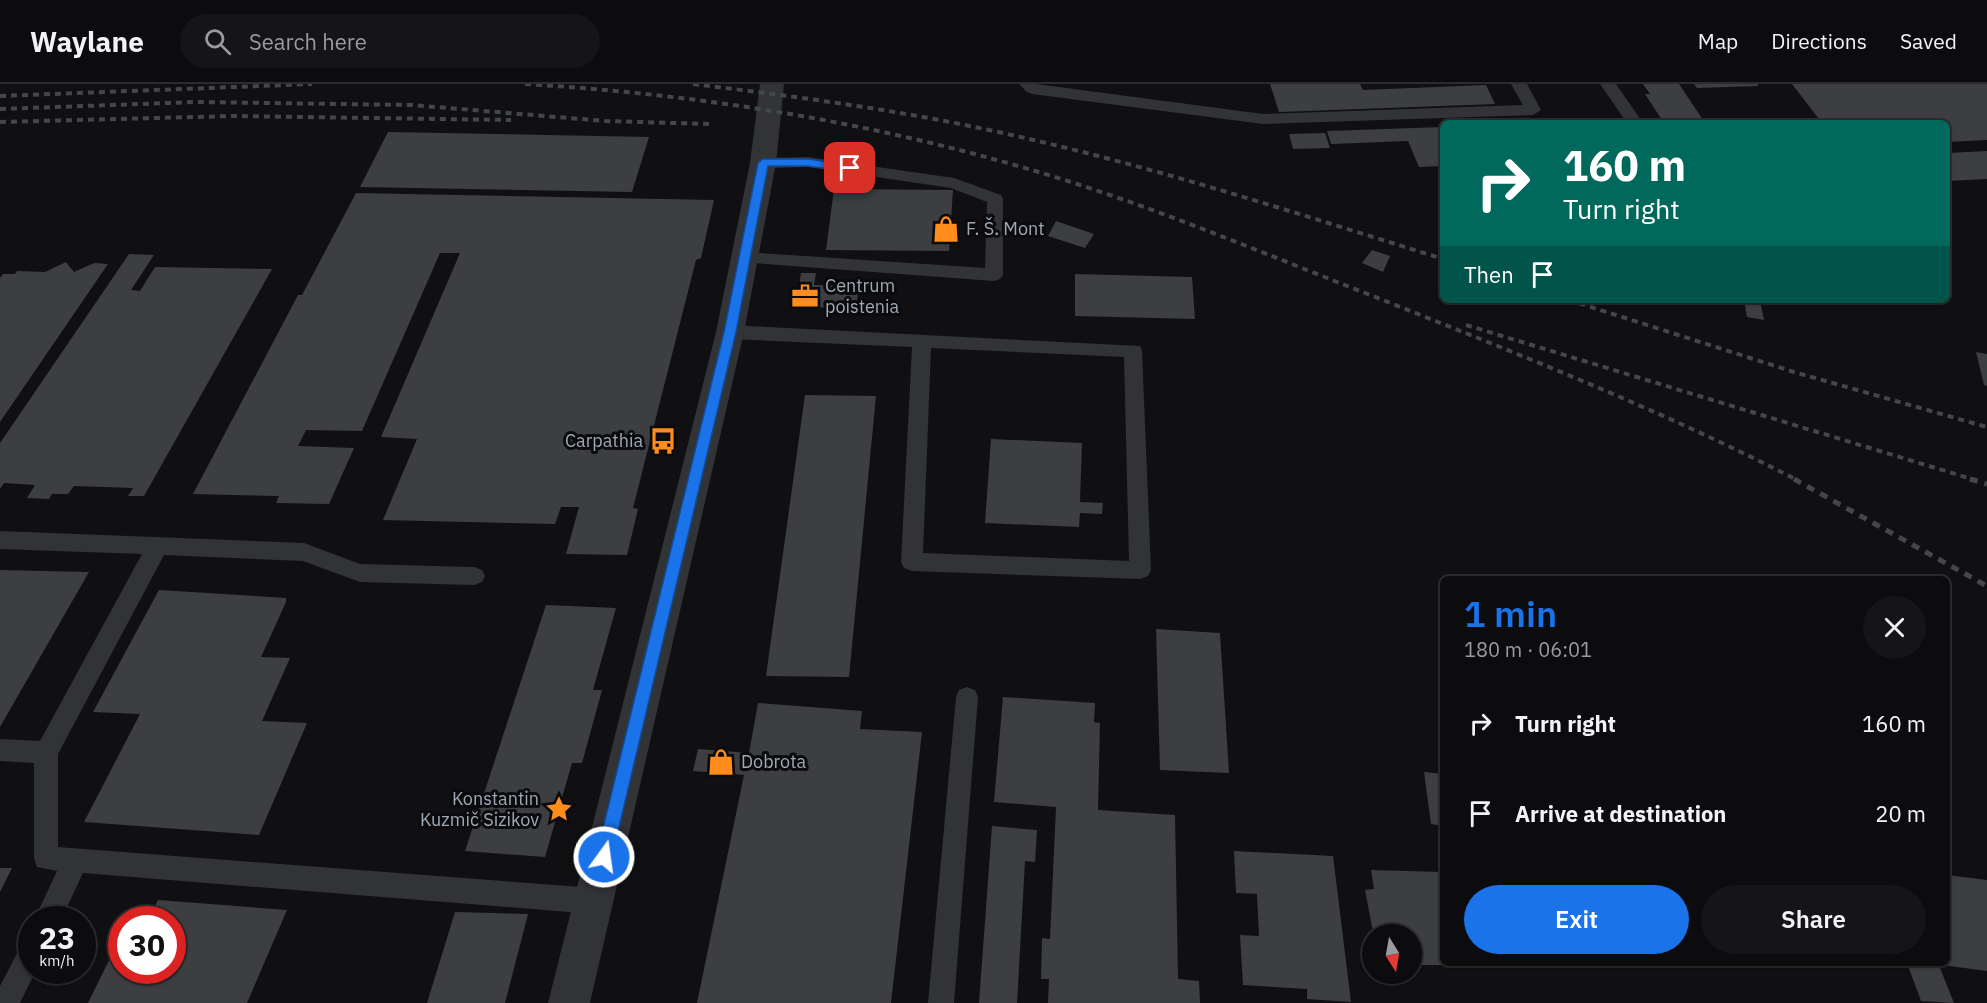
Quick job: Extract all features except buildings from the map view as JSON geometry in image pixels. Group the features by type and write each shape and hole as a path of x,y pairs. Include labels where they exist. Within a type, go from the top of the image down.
{"street":[{"path":"569,1003 730,332 763,163 772,84"}],"lane":[{"path":"1027,84 1032,89 1263,119 1533,110 1519,84"},
{"path":"1608,84 1633,120"},
{"path":"745,258 994,275 995,200 954,183 808,162 763,163"},
{"path":"730,332 922,341 1133,351 1140,570 912,562 922,341"},
{"path":"0,540 304,552 360,573 474,576"},
{"path":"158,546 46,753 46,858 594,901"},
{"path":"941,1003 968,697"},
{"path":"0,750 46,753"},
{"path":"54,906 76,860"},
{"path":"8,998 18,978"}],"railway":[{"path":"0,96 312,84"},
{"path":"525,84 665,96 803,116 939,145 1074,183 1229,239 1540,363 1644,407 1797,480"},
{"path":"693,84 878,109 952,122 1047,143 1218,189 1440,258"},
{"path":"0,109 196,102 412,105 605,121 709,124"},
{"path":"0,122 234,116 511,120"},
{"path":"1578,303 1794,372 1987,427"},
{"path":"1466,325 1975,480"},
{"path":"1794,479 1987,586"},
{"path":"1970,479 1987,484"}],"place":[{"name":"F. Š. Mont","path":"946,229"},
{"name":"Centrum poistenia","path":"805,296"},
{"name":"Carpathia","path":"663,441"},
{"name":"Dobrota","path":"721,762"},
{"name":"Konstantin Kuzmič Sizikov","path":"559,809"}],"route":[{"path":"604,857 730,332 763,163 808,162 850,168"}]}
